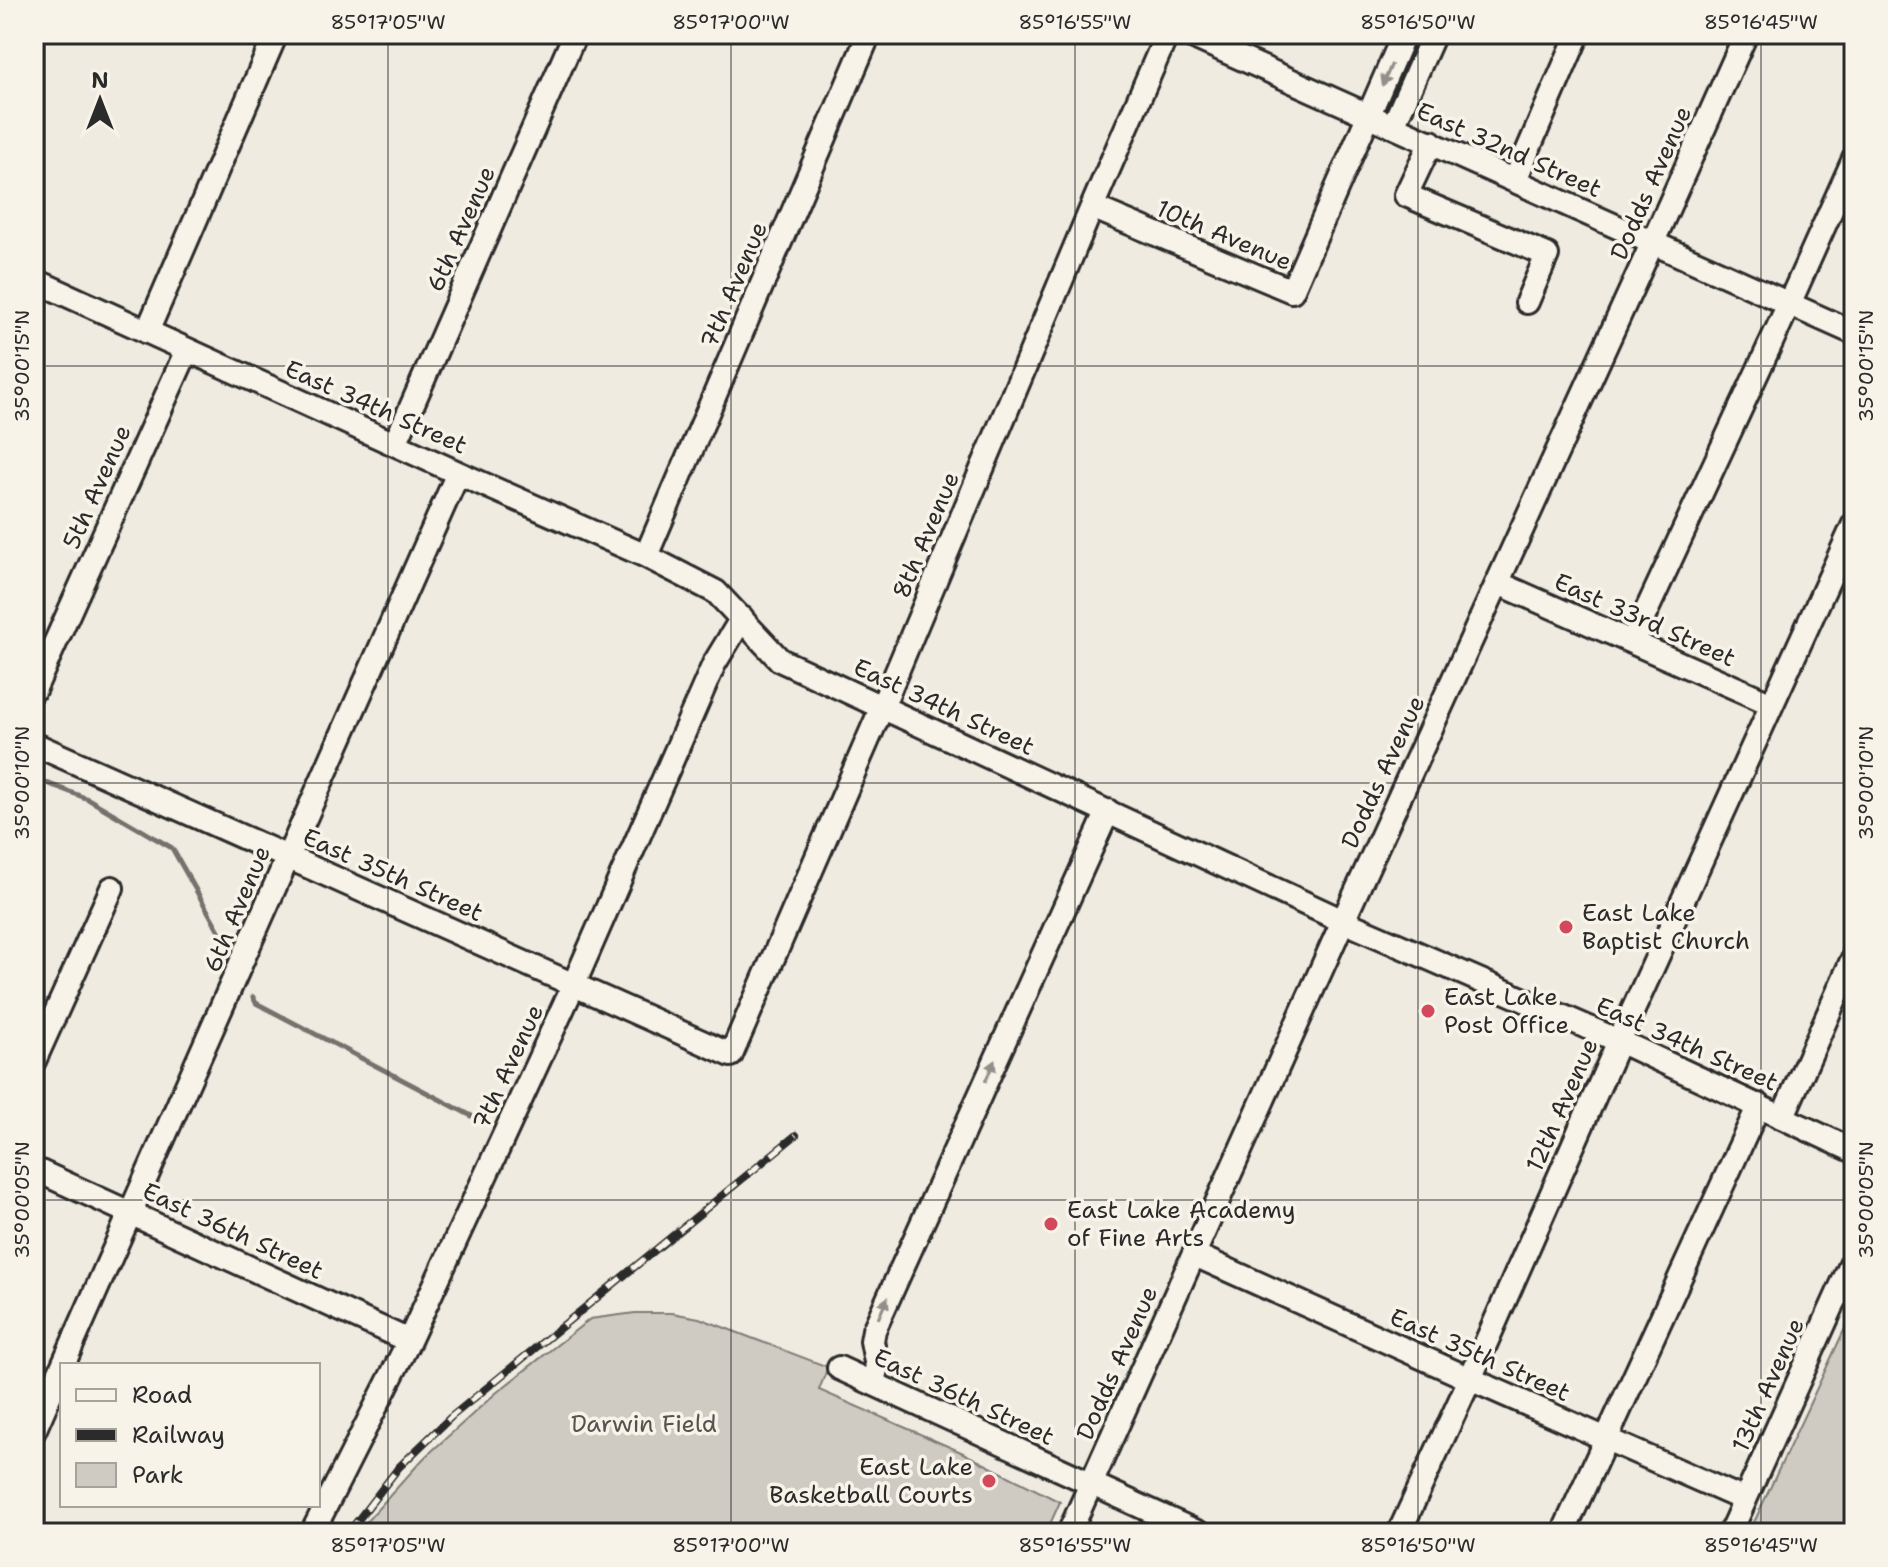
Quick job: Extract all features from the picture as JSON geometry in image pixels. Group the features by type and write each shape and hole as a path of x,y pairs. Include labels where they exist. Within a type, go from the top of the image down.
{"street":[{"path":"147,332 276,34"},
{"name":"6th Avenue","path":"395,444 575,34"},
{"name":"7th Avenue","path":"646,556 869,34"},
{"name":"8th Avenue","path":"731,1055 1167,34"},
{"name":"East 32nd Street","path":"1187,34 1854,333"},
{"path":"1369,115 1404,34"},
{"path":"1393,126 1434,34"},
{"path":"1515,180 1578,34"},
{"name":"Dodds Avenue","path":"1069,1533 1746,34"},
{"name":"10th Avenue","path":"1092,207 1292,291 1369,115"},
{"path":"1431,142 1406,195 1547,255 1527,302"},
{"path":"1632,642 1854,159"},
{"name":"East 34th Street","path":"34,280 646,556 716,592 780,660 1343,921 1619,1041 1854,1151"},
{"name":"5th Avenue","path":"34,690 187,350"},
{"name":"6th Avenue","path":"63,1363 458,473"},
{"name":"12th Avenue","path":"1399,1533 1854,524"},
{"name":"East 33rd Street","path":"1498,583 1772,704"},
{"name":"7th Avenue","path":"312,1533 409,1341 574,984 714,664 742,618"},
{"name":"East 35th Street","path":"34,744 731,1055"},
{"path":"872,1383 877,1367 872,1341 874,1330 1108,811"},
{"path":"34,1061 112,888"},
{"path":"1783,1116 1854,956"},
{"path":"1563,1533 1759,1105"},
{"name":"East 36th Street","path":"34,1169 409,1341"},
{"name":"East 35th Street","path":"1195,1255 1745,1500"},
{"name":"13th Avenue","path":"1730,1533 1854,1258"},
{"name":"East 36th Street","path":"839,1368 1199,1533"},
{"name":"6th Avenue","path":"34,1431 60,1371"}],"green space":[{"path":"1854,1309 1854,1533 1749,1533"},
{"name":"Darwin Field","path":"635,1313 672,1313 699,1318 828,1367 819,1390 961,1452 1060,1502 1046,1533 356,1533 423,1459 496,1393 590,1319"}],"waterway":[{"path":"34,778 88,799 172,848 222,936"},
{"path":"253,997 256,1003 485,1123"}],"railway":[{"path":"348,1533 399,1467 451,1417 796,1135"}],"place":[{"name":"East Lake Baptist Church","path":"1566,927"},
{"name":"East Lake Post Office","path":"1428,1011"},
{"name":"East Lake Academy of Fine Arts","path":"1051,1224"},
{"name":"East Lake Basketball Courts","path":"989,1481"}]}
